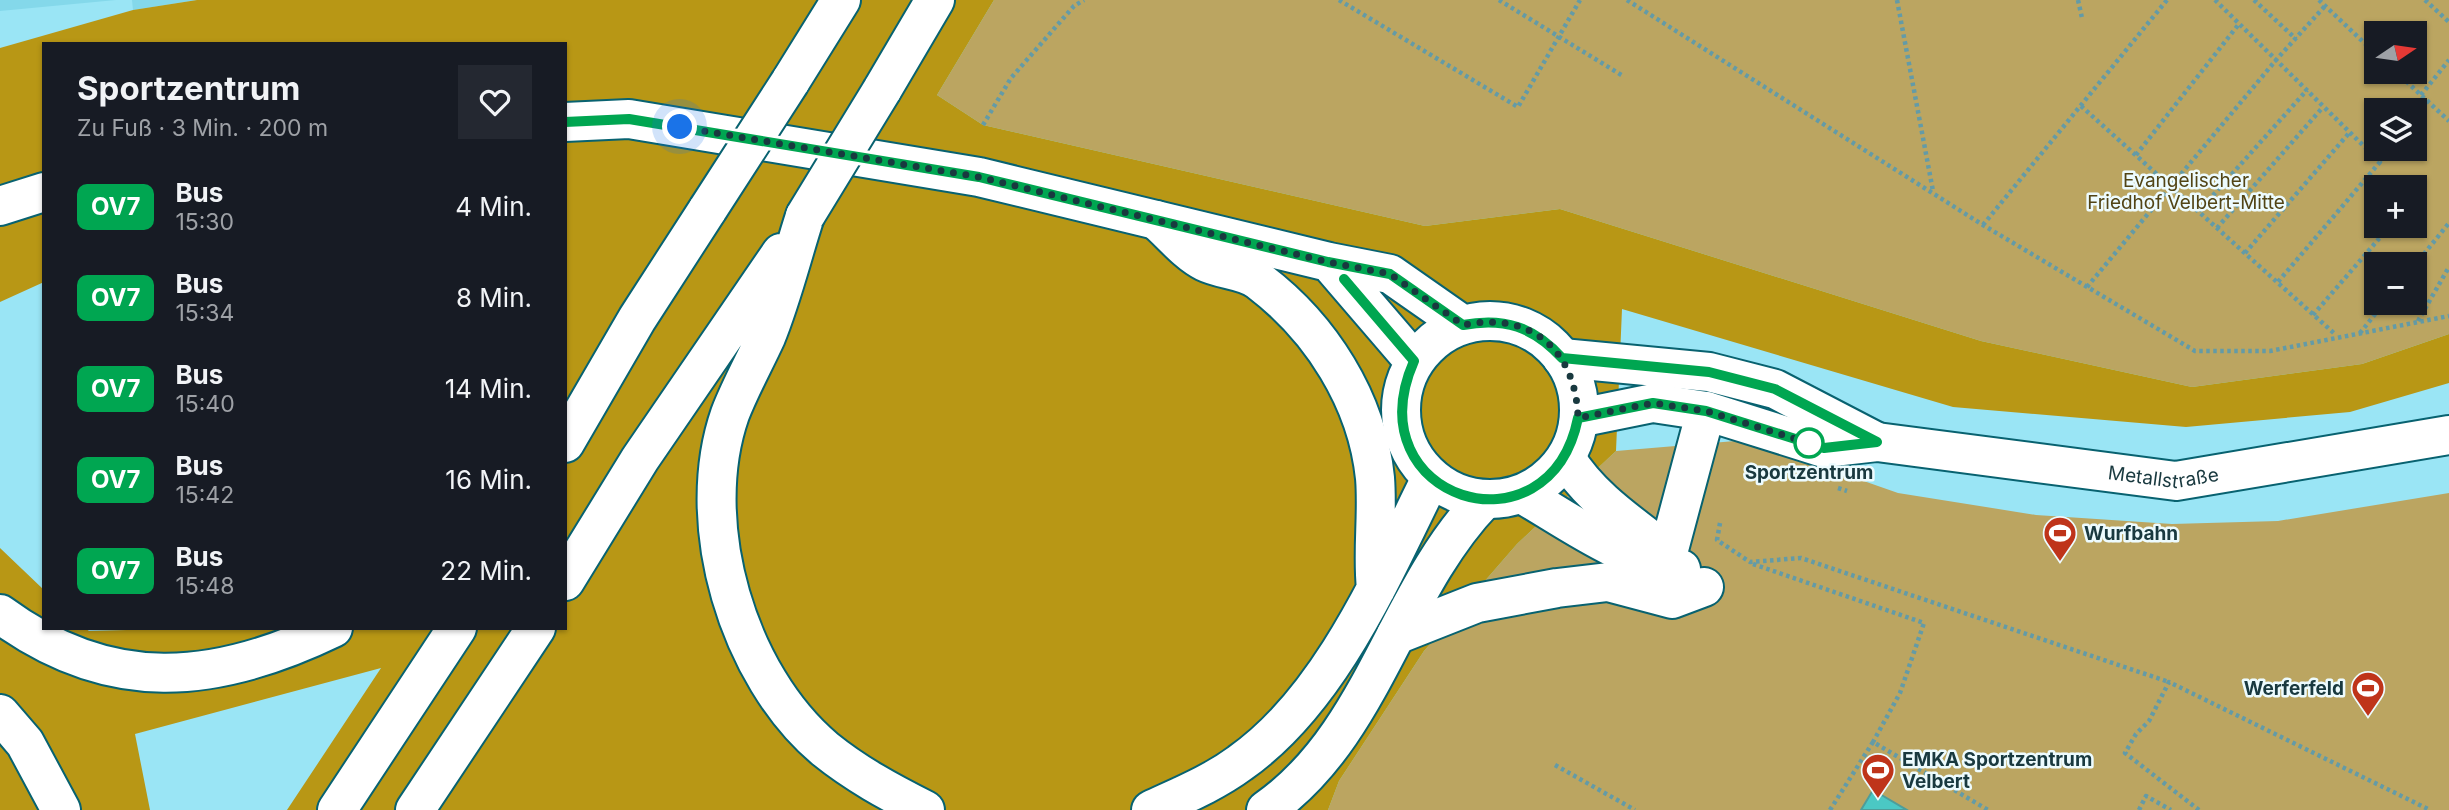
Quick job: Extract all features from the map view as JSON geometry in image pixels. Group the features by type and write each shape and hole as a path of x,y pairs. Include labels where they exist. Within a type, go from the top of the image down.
{"main road":[{"path":"567,440 637,319 841,0"},
{"path":"567,577 640,459 806,216 935,0"},
{"path":"567,122 629,119 979,177 1328,262 1390,274 1463,325"},
{"path":"0,206 42,193"},
{"path":"806,216 767,334 730,415 720,462 721,563 735,611 755,659 785,703 824,748 873,784 925,810"},
{"path":"1156,220 1203,261 1257,279 1299,315 1319,339 1339,371 1368,442 1375,477 1376,589"},
{"path":"1328,262 1414,361"},
{"path":"567,402 637,319"},
{"path":"1484,320 1507,322 1528,329 1547,341 1562,358 1572,376 1578,397 1578,418 1566,458 1554,473 1522,494 1484,500 1455,493 1431,478 1414,458 1402,422 1404,385 1414,361 1444,333 1484,320"},
{"name":"Metallstraße","path":"1562,358 1709,372 1775,389 1877,442"},
{"name":"Metallstraße","path":"1578,418 1653,403 1706,411 1824,448 1877,442 2176,481 2449,436"},
{"path":"1668,553 1706,411"},
{"path":"1522,494 1603,541 1664,567 1681,569 1668,553 1627,523 1575,473 1566,458"},
{"path":"1151,810 1241,763 1283,725 1321,678 1376,589 1431,478"},
{"path":"1266,810 1294,790 1327,753 1374,678 1445,545 1484,500"},
{"path":"1396,635 1477,603 1557,587 1608,582 1672,599 1704,587"},
{"path":"0,614 24,632 81,661 145,673 212,670 287,650 329,630"},
{"path":"337,810 456,630"},
{"path":"415,810 535,630"},
{"path":"0,714 25,743 61,810"}],"path":[{"path":"983,125 1012,78 1074,6 1084,0"},
{"path":"1339,0 1518,107 1561,38 1580,0"},
{"path":"1499,0 1623,76"},
{"path":"1627,0 1983,225 2195,351 2270,351 2336,335 2359,334 2449,316"},
{"path":"1897,0 1933,192"},
{"path":"2078,0 2082,18"},
{"path":"1983,225 2167,0"},
{"path":"2215,0 2380,162 2277,283"},
{"path":"2254,0 2296,39"},
{"path":"2319,0 2364,43"},
{"path":"2425,0 2449,22"},
{"path":"2087,287 2276,60 2325,6"},
{"path":"2136,155 2239,24"},
{"path":"2421,95 2449,60"},
{"path":"2409,84 2449,121"},
{"path":"2199,212 2307,90"},
{"path":"2081,106 2336,335"},
{"path":"2217,228 2323,107"},
{"path":"2245,253 2350,132"},
{"path":"2426,252 2449,223"},
{"path":"2313,315 2379,238"},
{"path":"2417,322 2449,267"},
{"path":"2359,334 2374,315"},
{"path":"1722,514 1717,540 1750,562 1924,623 1900,693 1830,810"},
{"path":"1750,562 1801,558 2169,682 2430,810"},
{"path":"2169,682 2149,721 2136,734 2126,753 2199,810"},
{"path":"1873,742 1988,810"},
{"path":"1555,765 1635,810"},
{"path":"2138,810 2146,796 2171,810"}],"shaded area":[{"path":"0,0 116,0 0,11"},
{"path":"132,0 197,0 133,10"},
{"path":"197,0 994,0 937,95 983,125 1425,226 1560,209 1981,341 2192,387 2362,364 2449,334 2449,383 2350,412 2186,427 1953,407 1622,309 1616,451 1517,544 1424,651 1339,781 1328,810 287,810 381,668 135,734 150,810 0,810 0,548 42,588 42,630 567,630 567,42 42,42 42,283 0,302 0,48 133,10"}],"green space":[{"name":"Evangelischer Friedhof Velbert-Mitte","path":"994,0 2449,0 2449,334 2362,364 2192,387 1981,341 1560,209 1425,226 983,125 937,95"},
{"name":"EMKA Sportzentrum Velbert","path":"1747,440 1898,493 2036,515 2172,524 2278,521 2449,493 2449,810 1328,810 1339,781 1424,651 1517,544 1616,451"}],"building":[{"name":"EMKA Sportzentrum Velbert","path":"1873,790 1907,810 1861,810"}],"bus line":[{"name":"OV7","path":"567,122 629,119 979,177 1328,262 1390,274 1463,325 1484,320 1507,322 1528,329 1547,341 1562,358 1709,372 1775,389 1877,442 1824,448 1737,419 1653,403 1578,418 1574,439 1566,458 1554,473 1522,494 1484,500 1455,493 1431,478 1414,458 1404,435 1400,410 1404,385 1414,361 1344,279"}],"place":[{"name":"Sportzentrum","path":"1809,443"},
{"name":"Wurfbahn","path":"2060,563"},
{"name":"Werferfeld","path":"2368,718"},
{"name":"EMKA Sportzentrum Velbert","path":"1878,800"}],"route":[{"path":"680,127 979,177 1328,262 1390,274 1463,325 1484,320 1507,322 1528,329 1547,341 1562,358 1572,376 1578,397 1578,418 1653,403 1706,411 1809,443"}]}
